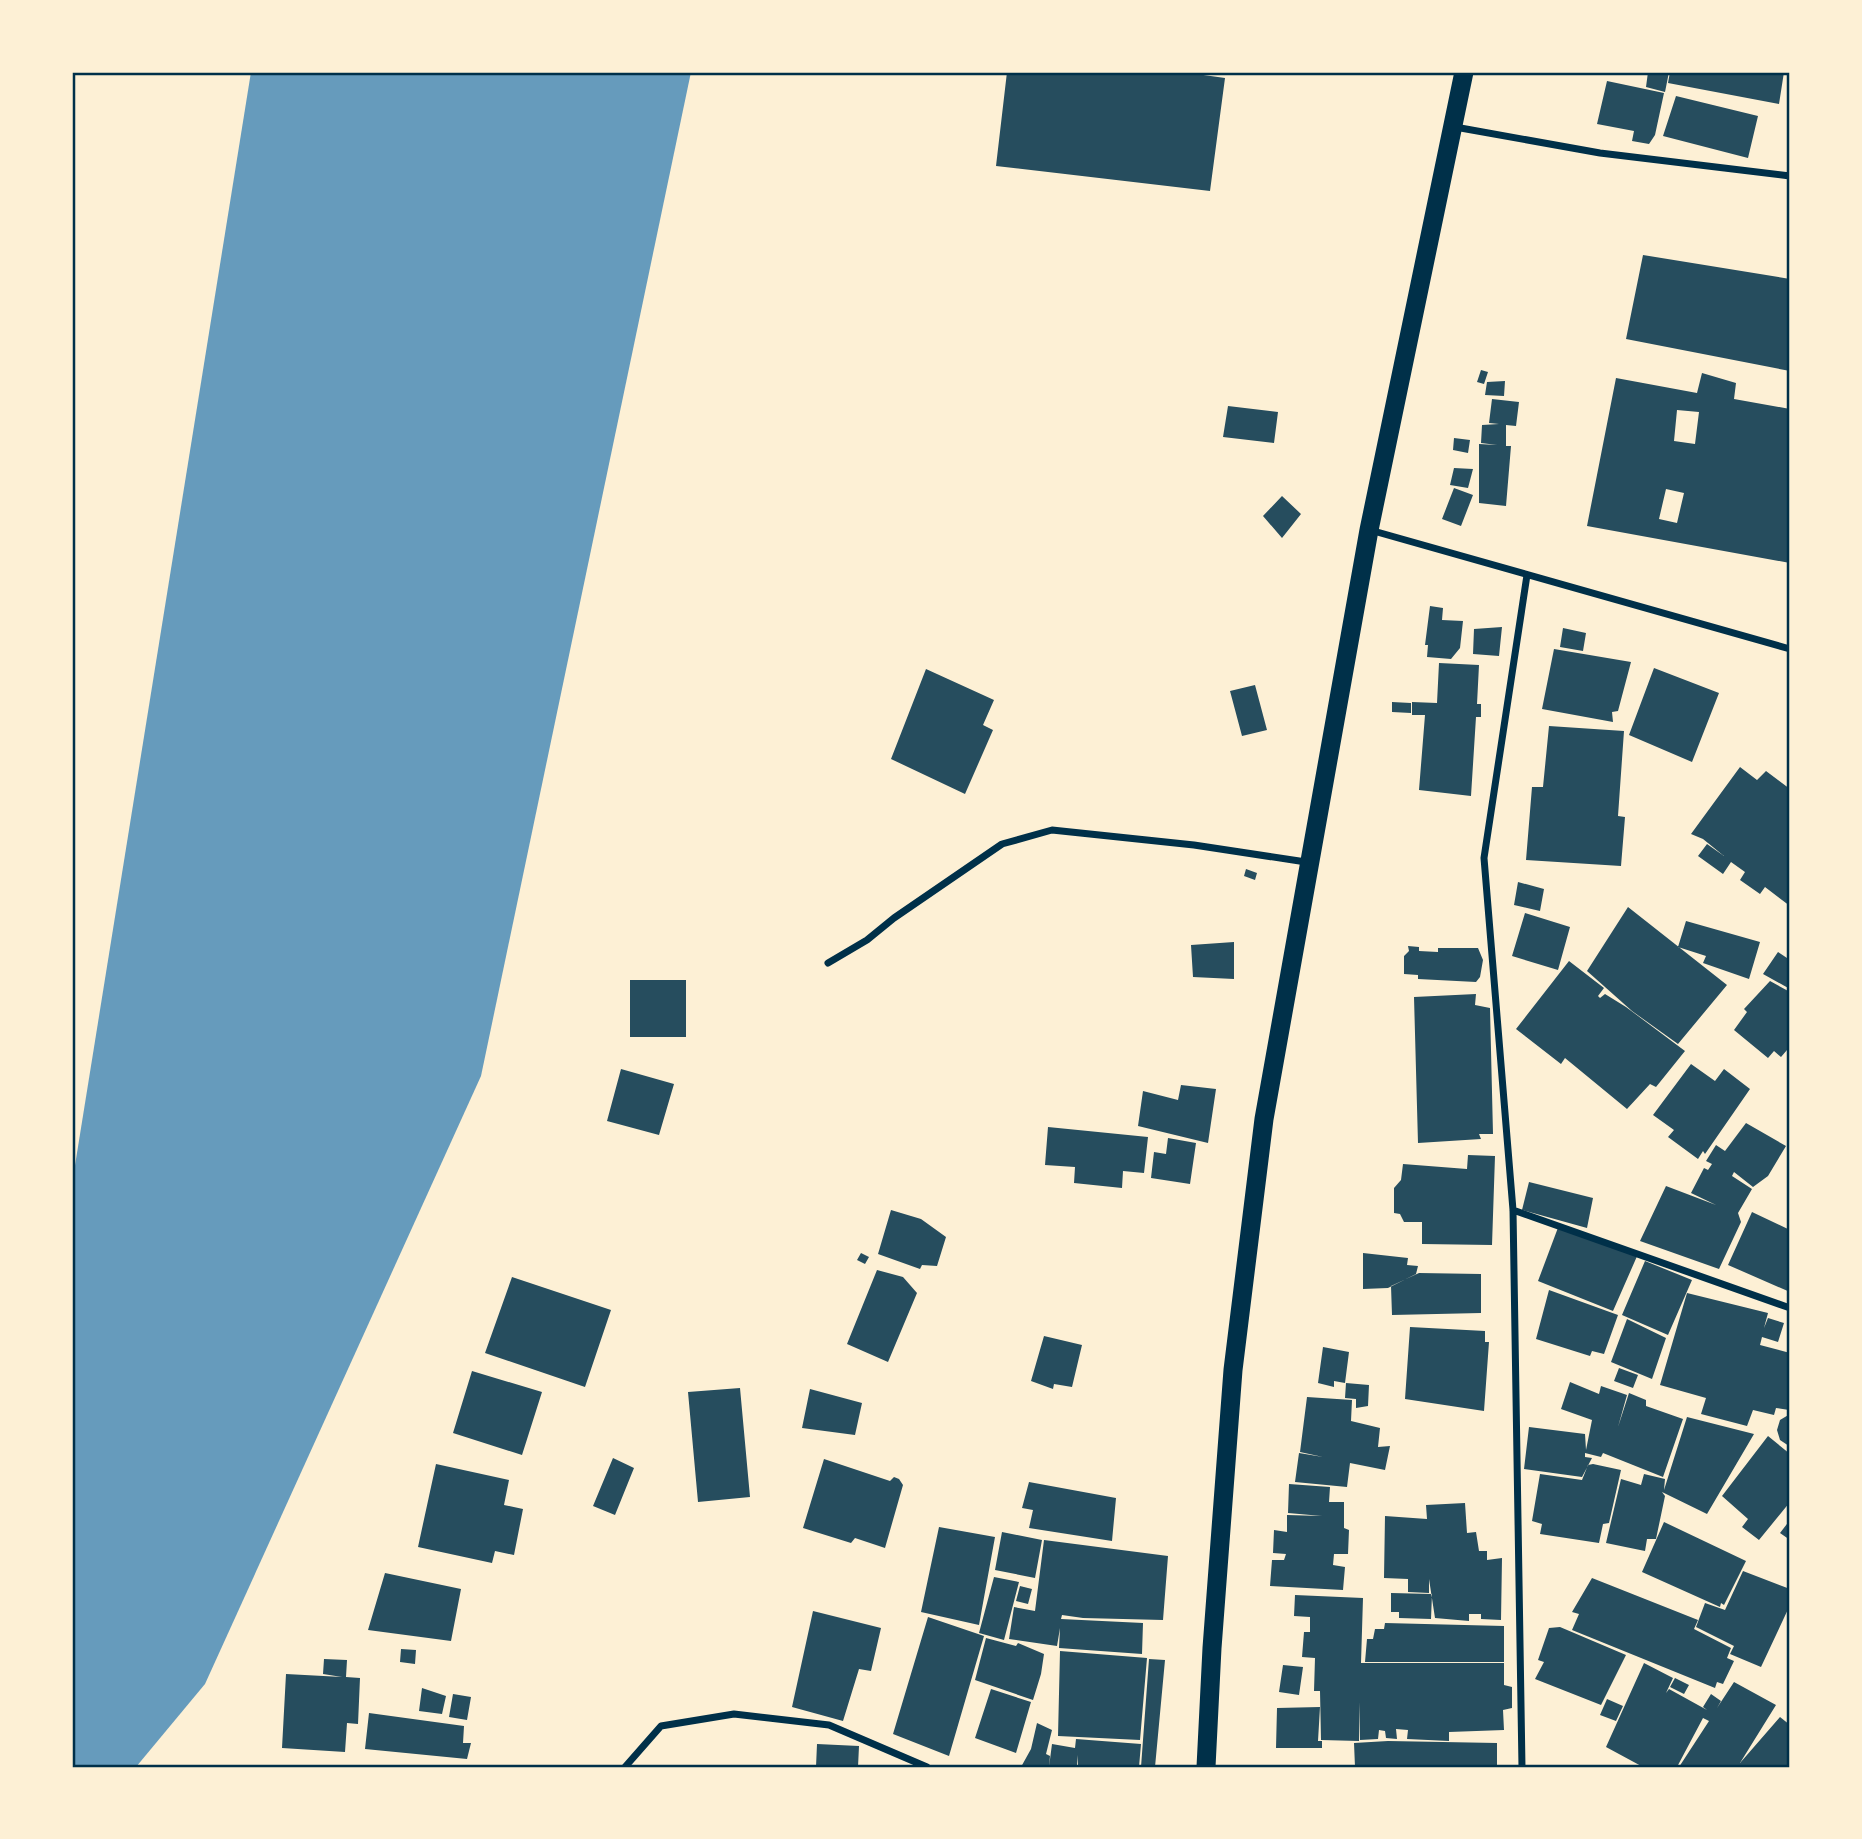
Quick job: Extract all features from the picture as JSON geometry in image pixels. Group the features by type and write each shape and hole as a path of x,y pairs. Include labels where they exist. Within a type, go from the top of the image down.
{"highway":[{"path":"1206,1767 1233,1370 1264,1119 1369,530 1464,72"}],"street":[{"path":"1453,126 1600,153 1790,176"},
{"path":"1369,530 1790,649"},
{"path":"1522,1767 1513,1210 1484,858 1527,575"},
{"path":"828,963 867,940 894,918 1002,844 1052,830 1194,845 1311,863"},
{"path":"1513,1210 1790,1308"},
{"path":"625,1767 661,1726 734,1714 829,1725 927,1767"}],"water":[{"path":"251,72 691,72 481,1076 205,1684 136,1767 72,1767 72,1184"}],"building":[{"path":"1007,72 1182,72 1225,78 1210,191 996,166"},
{"path":"1648,72 1669,72 1665,92 1646,87"},
{"path":"1670,72 1784,72 1779,104 1668,83"},
{"path":"1607,81 1664,93 1655,135 1649,144 1632,141 1634,131 1597,124"},
{"path":"1676,96 1758,116 1748,158 1663,136"},
{"path":"1643,255 1790,279 1790,371 1626,339"},
{"path":"1481,370 1488,372 1484,384 1477,382"},
{"path":"1702,373 1736,383 1734,399 1790,409 1790,563 1587,526 1616,378 1697,393","holes":["1677,410 1699,412 1695,444 1674,441","1666,489 1684,493 1677,523 1659,519"]},
{"path":"1505,381 1504,396 1485,395 1487,382"},
{"path":"1492,399 1519,402 1516,426 1506,425 1506,446 1511,446 1506,506 1479,503 1479,444 1497,445 1481,443 1482,425 1499,424 1489,423"},
{"path":"1228,406 1278,412 1274,443 1223,437"},
{"path":"1454,438 1470,440 1468,453 1453,450"},
{"path":"1454,468 1473,469 1468,488 1450,485"},
{"path":"1454,488 1473,495 1461,526 1442,519"},
{"path":"1282,496 1301,514 1282,538 1263,516"},
{"path":"1430,606 1443,608 1442,620 1463,621 1460,648 1451,659 1427,657 1428,645 1425,645"},
{"path":"1502,627 1499,656 1473,654 1474,629"},
{"path":"1563,628 1586,633 1583,651 1560,647"},
{"path":"1554,649 1631,662 1618,711 1612,712 1613,722 1542,709"},
{"path":"1439,663 1479,665 1477,704 1481,704 1481,717 1476,717 1471,796 1419,790 1425,715 1412,715 1412,702 1437,703"},
{"path":"1654,668 1719,693 1692,762 1629,735"},
{"path":"926,669 994,700 983,725 993,730 965,794 891,759"},
{"path":"1255,685 1267,730 1242,736 1230,691"},
{"path":"1392,702 1411,703 1411,713 1392,712"},
{"path":"1549,726 1624,731 1618,816 1625,817 1621,866 1526,860 1532,787 1543,787"},
{"path":"1740,767 1757,780 1766,771 1790,789 1790,906 1765,887 1760,894 1740,880 1745,872 1731,862 1723,874 1698,856 1707,844 1724,856 1703,839 1691,834"},
{"path":"1246,869 1257,873 1255,880 1244,876"},
{"path":"1518,882 1544,889 1540,911 1514,905"},
{"path":"1628,907 1727,985 1678,1044 1632,1011 1587,971"},
{"path":"1525,913 1570,927 1558,970 1512,956"},
{"path":"1686,921 1760,942 1749,979 1703,963 1706,956 1678,947"},
{"path":"1234,942 1234,979 1193,977 1191,945"},
{"path":"1408,946 1419,947 1419,951 1438,952 1438,948 1478,948 1483,960 1480,977 1476,982 1418,979 1418,975 1404,974 1404,956 1409,951"},
{"path":"1778,952 1790,960 1790,989 1763,974"},
{"path":"1569,961 1604,988 1598,996 1600,998 1605,994 1626,1007 1685,1051 1656,1087 1650,1084 1627,1109 1565,1058 1561,1064 1516,1029"},
{"path":"630,980 686,980 686,1037 630,1037"},
{"path":"1770,981 1790,992 1790,1053 1787,1050 1781,1057 1774,1051 1768,1058 1734,1030 1747,1012 1744,1009"},
{"path":"1476,994 1475,1005 1490,1008 1493,1134 1479,1134 1481,1139 1418,1143 1414,997"},
{"path":"1691,1064 1715,1081 1724,1069 1750,1089 1705,1154 1703,1151 1698,1159 1668,1137 1674,1130 1653,1115"},
{"path":"621,1069 674,1084 659,1135 607,1121"},
{"path":"1181,1085 1216,1089 1208,1143 1138,1126 1143,1091 1178,1100"},
{"path":"1746,1123 1786,1146 1768,1176 1753,1187 1734,1172 1732,1176 1752,1189 1738,1213 1741,1222 1719,1269 1640,1241 1666,1186 1716,1205 1691,1193 1704,1168 1708,1170 1712,1164 1706,1161 1716,1145 1725,1151"},
{"path":"1048,1127 1148,1137 1144,1173 1123,1171 1122,1188 1074,1183 1075,1167 1045,1165"},
{"path":"1168,1138 1196,1143 1190,1184 1151,1178 1154,1152 1166,1154"},
{"path":"1468,1155 1495,1156 1492,1245 1422,1244 1422,1222 1404,1222 1400,1214 1394,1213 1394,1188 1401,1180 1403,1164 1467,1169"},
{"path":"1529,1182 1593,1198 1587,1228 1522,1210"},
{"path":"891,1210 921,1219 946,1237 937,1266 922,1265 920,1269 878,1254"},
{"path":"1752,1212 1790,1230 1790,1292 1728,1265"},
{"path":"1559,1225 1638,1254 1613,1311 1538,1281"},
{"path":"861,1253 869,1257 865,1264 857,1260"},
{"path":"1363,1253 1408,1258 1407,1265 1418,1266 1416,1274 1388,1288 1363,1289"},
{"path":"1645,1261 1692,1280 1668,1335 1622,1315"},
{"path":"877,1270 903,1277 917,1293 888,1362 847,1344"},
{"path":"1419,1273 1481,1274 1481,1313 1392,1315 1391,1286"},
{"path":"512,1277 611,1310 585,1387 485,1353"},
{"path":"1549,1290 1618,1315 1604,1354 1592,1351 1590,1356 1536,1339"},
{"path":"1687,1293 1768,1313 1764,1328 1768,1318 1784,1323 1778,1342 1762,1337 1760,1345 1790,1353 1789,1410 1776,1408 1774,1415 1753,1410 1747,1426 1701,1414 1706,1398 1660,1385"},
{"path":"1627,1319 1666,1338 1652,1379 1611,1362"},
{"path":"1410,1327 1485,1331 1485,1342 1489,1342 1484,1411 1405,1399"},
{"path":"1044,1336 1082,1345 1072,1387 1054,1384 1053,1389 1031,1381"},
{"path":"1323,1347 1349,1352 1345,1383 1334,1381 1334,1387 1318,1383"},
{"path":"1619,1368 1638,1375 1633,1388 1614,1381"},
{"path":"472,1371 542,1392 522,1455 453,1433"},
{"path":"1570,1382 1599,1394 1601,1386 1627,1395 1618,1427 1629,1393 1646,1400 1646,1406 1683,1419 1663,1477 1603,1453 1601,1457 1585,1453 1585,1457 1592,1458 1582,1477 1524,1469 1529,1427 1585,1434 1586,1450 1592,1420 1561,1409"},
{"path":"1346,1383 1369,1385 1368,1406 1356,1408 1356,1399 1345,1398"},
{"path":"740,1388 750,1497 698,1502 688,1392"},
{"path":"810,1389 862,1403 855,1435 802,1428"},
{"path":"1307,1397 1352,1400 1351,1421 1380,1428 1378,1447 1390,1446 1385,1470 1350,1463 1347,1487 1295,1482 1299,1453 1323,1457 1300,1452"},
{"path":"1790,1414 1789,1446 1780,1440 1777,1430 1780,1420"},
{"path":"1687,1417 1754,1434 1707,1514 1662,1492 1665,1496 1656,1539 1647,1539 1645,1551 1606,1543 1621,1479 1641,1485 1644,1474 1665,1479 1664,1490"},
{"path":"1768,1436 1790,1454 1790,1502 1759,1540 1742,1527 1748,1519 1722,1496"},
{"path":"613,1458 634,1468 615,1515 593,1506"},
{"path":"824,1459 890,1481 894,1477 899,1479 903,1485 885,1548 855,1538 851,1543 803,1528"},
{"path":"436,1464 509,1480 504,1505 523,1509 514,1555 495,1551 492,1563 418,1547"},
{"path":"1588,1465 1621,1470 1609,1523 1603,1524 1599,1543 1540,1534 1542,1524 1532,1521 1540,1474 1582,1480"},
{"path":"1029,1482 1116,1498 1112,1541 1029,1528 1033,1510 1022,1508"},
{"path":"1289,1484 1330,1487 1329,1502 1344,1502 1344,1528 1349,1530 1348,1554 1334,1554 1333,1565 1345,1567 1343,1590 1270,1586 1272,1560 1284,1560 1286,1554 1273,1553 1274,1530 1287,1532 1287,1515 1322,1516 1288,1513"},
{"path":"1465,1503 1467,1533 1476,1532 1479,1551 1487,1551 1487,1560 1502,1558 1501,1620 1481,1619 1481,1614 1469,1614 1469,1621 1435,1618 1429,1579 1429,1593 1408,1592 1408,1579 1384,1578 1385,1516 1427,1519 1426,1505"},
{"path":"1790,1520 1790,1540 1780,1533"},
{"path":"1664,1522 1746,1561 1724,1605 1721,1603 1720,1607 1642,1572"},
{"path":"939,1527 995,1537 979,1625 921,1612"},
{"path":"1002,1532 1042,1540 1035,1578 995,1570"},
{"path":"1044,1540 1168,1556 1163,1620 1062,1615 1061,1619 1143,1623 1142,1654 1059,1648 1060,1628 1057,1646 1009,1639 1014,1607 1035,1611"},
{"path":"1743,1571 1790,1589 1790,1605 1761,1667 1730,1654 1734,1646 1696,1627 1705,1603 1725,1610"},
{"path":"385,1573 461,1589 451,1641 368,1630"},
{"path":"994,1577 1019,1582 1004,1640 979,1633"},
{"path":"1592,1578 1698,1620 1694,1629 1731,1648 1727,1658 1734,1661 1723,1684 1717,1682 1715,1688 1572,1630 1579,1614 1572,1612"},
{"path":"1020,1586 1032,1589 1028,1604 1016,1601"},
{"path":"1391,1593 1432,1594 1431,1619 1399,1618 1399,1612 1391,1612"},
{"path":"1295,1595 1363,1598 1361,1663 1504,1663 1504,1685 1512,1687 1512,1708 1503,1710 1504,1730 1449,1732 1449,1741 1407,1739 1408,1730 1396,1729 1397,1739 1386,1738 1385,1731 1379,1730 1378,1739 1360,1740 1360,1702 1359,1741 1321,1740 1320,1691 1314,1691 1315,1658 1302,1657 1304,1632 1310,1632 1310,1617 1294,1616"},
{"path":"813,1611 881,1628 871,1671 859,1669 843,1721 792,1707"},
{"path":"928,1617 984,1636 949,1756 893,1734"},
{"path":"1385,1623 1504,1626 1504,1662 1365,1662 1367,1639 1373,1639 1375,1629 1384,1629"},
{"path":"1560,1627 1626,1655 1601,1705 1535,1679 1544,1662 1538,1660 1549,1628"},
{"path":"986,1638 1016,1646 1018,1643 1044,1654 1033,1700 975,1680"},
{"path":"401,1649 416,1650 415,1664 400,1662"},
{"path":"1060,1651 1147,1658 1140,1740 1058,1736"},
{"path":"324,1659 347,1660 346,1677 360,1678 358,1724 347,1723 345,1752 282,1748 286,1674 342,1677 323,1674"},
{"path":"1149,1659 1165,1660 1155,1767 1141,1767"},
{"path":"1644,1663 1673,1678 1666,1693 1669,1689 1707,1710 1703,1707 1711,1694 1721,1701 1717,1708 1734,1682 1776,1705 1740,1763 1780,1717 1790,1725 1790,1767 1679,1767 1709,1721 1703,1718 1677,1767 1643,1767 1606,1747"},
{"path":"1283,1665 1303,1667 1299,1695 1279,1692"},
{"path":"1675,1678 1689,1685 1684,1694 1670,1687"},
{"path":"422,1688 446,1696 442,1714 419,1711"},
{"path":"991,1689 1031,1702 1016,1753 975,1738"},
{"path":"453,1694 471,1697 467,1720 449,1717"},
{"path":"1607,1699 1623,1706 1616,1721 1600,1715"},
{"path":"1320,1707 1318,1741 1322,1741 1322,1748 1276,1748 1277,1708"},
{"path":"369,1713 464,1726 463,1743 471,1743 467,1759 365,1749"},
{"path":"1037,1723 1052,1730 1046,1754 1050,1756 1049,1767 1021,1767 1031,1749"},
{"path":"1076,1739 1141,1744 1139,1767 1049,1767 1052,1744 1075,1748"},
{"path":"1354,1743 1497,1743 1497,1767 1355,1767"},
{"path":"817,1744 859,1746 858,1767 816,1767"}]}
